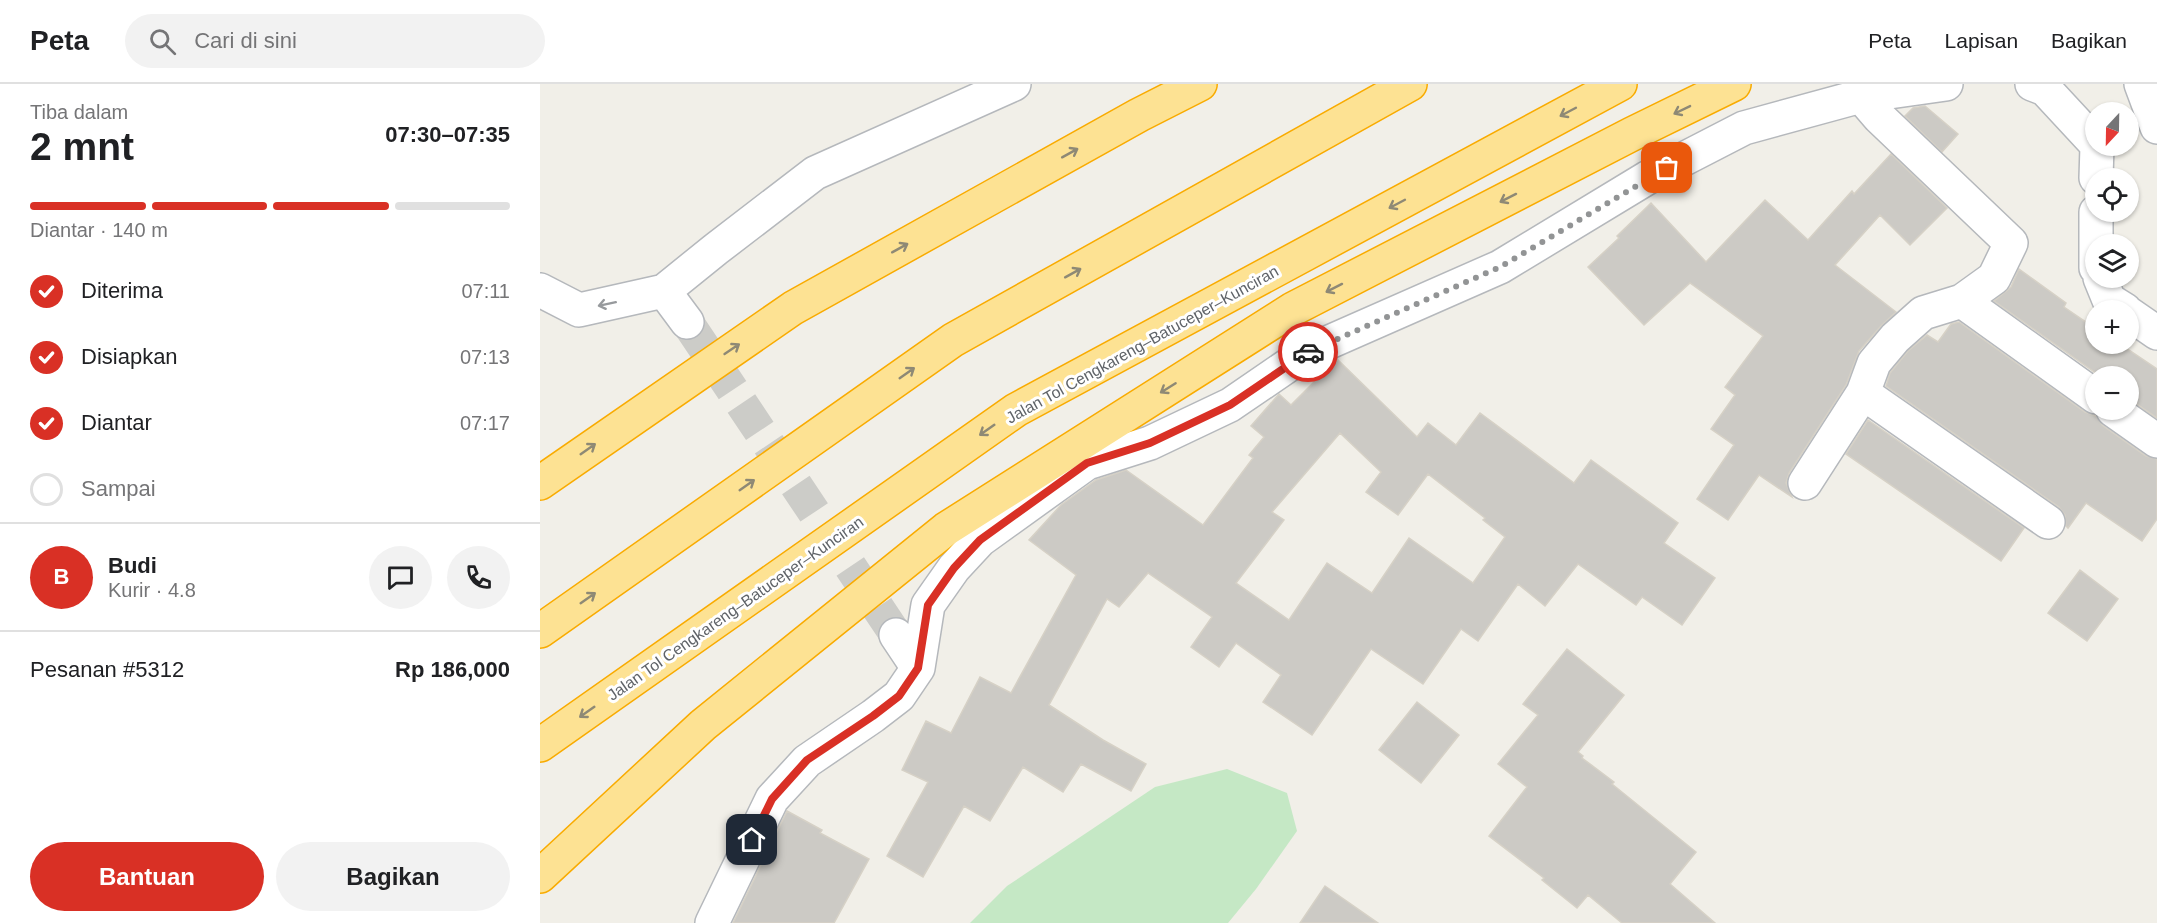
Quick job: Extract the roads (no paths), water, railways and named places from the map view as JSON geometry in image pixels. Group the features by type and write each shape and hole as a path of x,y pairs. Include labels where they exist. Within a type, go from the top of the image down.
{"highway":[{"path":"540,483 793,308 1139,115 1200,84"},
{"path":"540,631 953,340 1410,84"},
{"name":"Jalan Tol Cengkareng–Batuceper–Kunciran","path":"540,745 1016,410 1620,84"},
{"path":"540,876 703,725 946,529 1293,309 1632,134 1734,84"}],"street":[{"path":"540,290 579,310 664,291 815,173 1014,84"},
{"path":"712,923 772,799 807,760 899,696 918,668 928,605 954,568 980,540 1087,463 1150,443 1230,405 1309,351 1500,267 1647,178 1744,128 1861,96 1946,84"},
{"path":"2031,84 2045,89 2085,133"},
{"path":"2141,84 2157,126"},
{"path":"1805,483 1863,393 1874,363 1895,338 1923,313 1962,301 1994,278 2011,243 1879,117 1861,96"},
{"path":"664,291 687,322"},
{"path":"1962,301 2085,389"},
{"path":"2139,321 2157,333"},
{"path":"1863,393 2048,522"},
{"path":"2127,420 2157,441"},
{"path":"896,635 918,668"}],"tunnel":[{"path":"687,322 896,635"}]}
